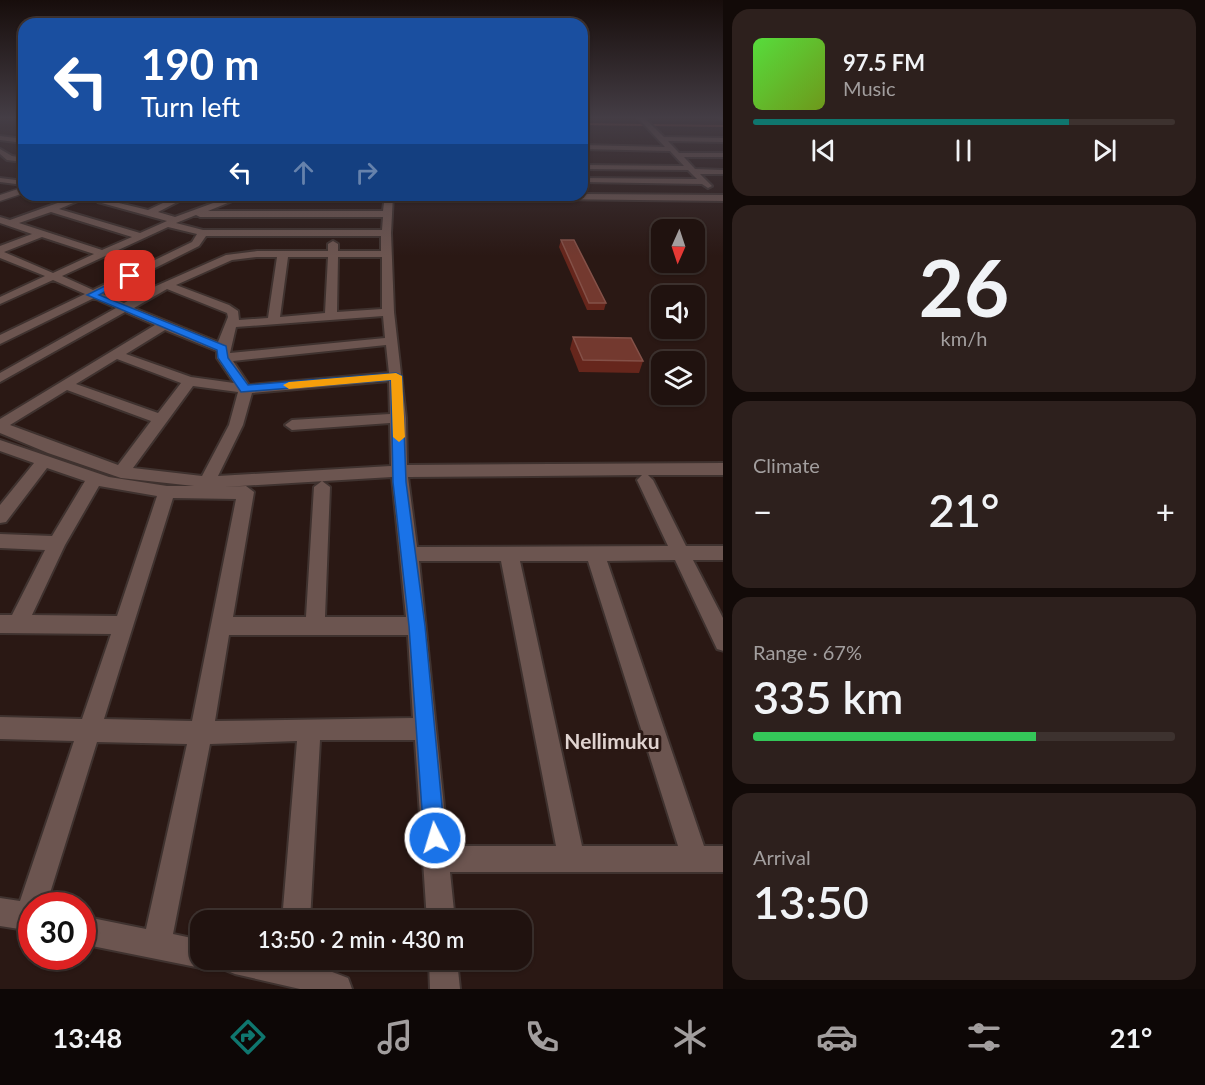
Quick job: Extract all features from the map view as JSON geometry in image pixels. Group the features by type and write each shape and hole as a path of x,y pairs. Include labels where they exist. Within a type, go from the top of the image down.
{"street":[{"path":"611,164 613,168"},
{"path":"651,164 654,168"},
{"path":"686,164 722,198"},
{"path":"588,167 723,172"},
{"path":"0,180 18,185"},
{"path":"588,181 723,180"},
{"path":"0,197 18,190"},
{"path":"588,191 591,196 722,198"},
{"path":"0,228 73,201"},
{"path":"105,201 151,212 203,233 386,233"},
{"path":"118,204 125,201"},
{"path":"151,212 174,201"},
{"path":"0,300 139,236 227,201"},
{"path":"389,201 386,233 388,312 393,341 399,418 399,476 417,626 440,910"},
{"path":"51,210 139,236"},
{"path":"191,214 388,214"},
{"path":"331,315 332,254 335,233 342,214"},
{"path":"0,220 104,254"},
{"path":"0,340 196,244 203,233"},
{"path":"0,252 40,234"},
{"path":"0,252 223,353 393,341"},
{"path":"0,378 167,285 230,257 283,253 387,254"},
{"path":"274,320 283,253"},
{"path":"167,285 232,311 234,317 223,353 245,389 244,404 226,446 206,482"},
{"path":"231,324 388,312"},
{"path":"0,426 162,326"},
{"path":"118,354 189,381 245,389 396,376"},
{"path":"121,472 189,381"},
{"path":"65,385 160,419"},
{"path":"292,425 399,418"},
{"path":"0,426 53,449 121,472 206,482 723,469"},
{"path":"0,445 108,483 167,492 246,492 322,487 399,476 723,481"},
{"path":"0,517 44,461"},
{"path":"95,478 9,625 123,626"},
{"path":"645,480 722,633"},
{"path":"315,625 322,487"},
{"path":"37,892 167,492"},
{"path":"157,945 201,733 246,492"},
{"path":"0,541 57,543"},
{"path":"595,553 695,859"},
{"path":"407,554 723,553"},
{"path":"509,554 572,861"},
{"path":"221,626 417,626"},
{"path":"0,728 201,733 309,729 425,729"},
{"path":"297,910 309,729"},
{"path":"436,859 572,861 723,859"},
{"path":"0,912 18,912"},
{"path":"96,933 190,952"},
{"path":"301,970 337,989"},
{"path":"444,970 445,989"}],"building":[{"path":"561,240 574,240 606,303 589,303"},
{"path":"573,337 631,338 643,361 583,360"}],"slow traffic":[{"path":"289,385 396,376 399,437"}],"district":[{"name":"Nellimuku","path":"612,740"}],"route":[{"path":"130,276 91,295 162,326 222,348 223,358 245,389 396,376 399,471 417,626 435,838"}]}
